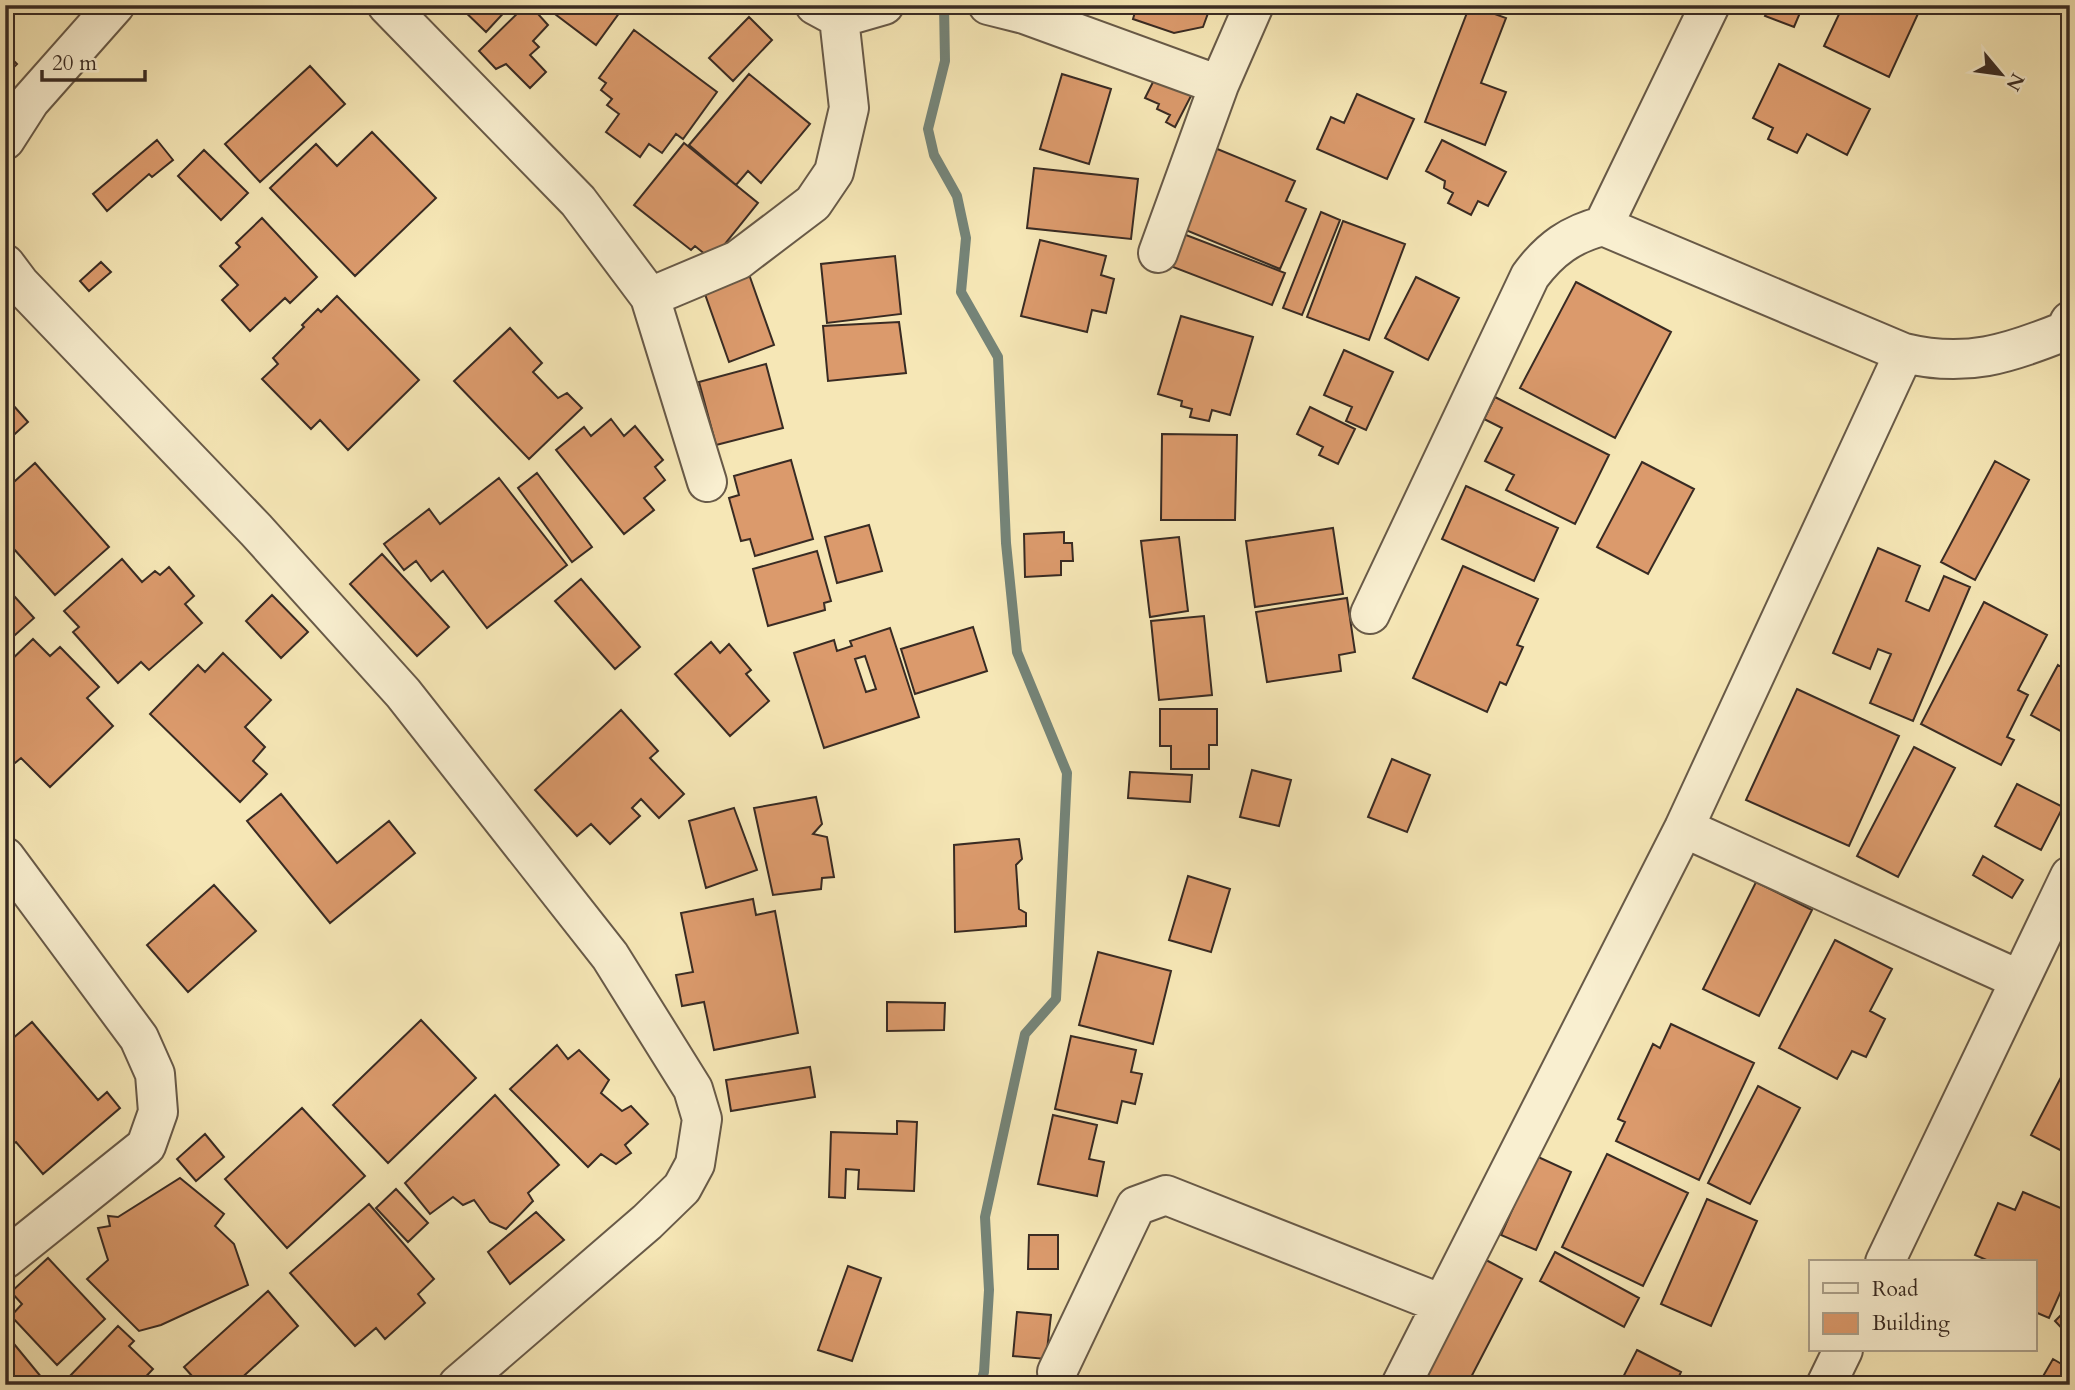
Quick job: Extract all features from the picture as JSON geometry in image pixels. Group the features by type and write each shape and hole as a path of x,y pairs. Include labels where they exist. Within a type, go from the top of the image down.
{"street":[{"path":"5,140 30,101 115,5"},
{"path":"387,5 578,201 650,297 707,482"},
{"path":"650,297 738,261 813,203 834,172 849,108 827,12 884,5"},
{"path":"988,5 1024,14 1219,85"},
{"path":"1158,253 1219,85 1254,5"},
{"path":"1603,226 1710,5"},
{"path":"1370,614 1530,276 1549,251 1584,231 1603,226 1904,353 1935,360 1960,361 2014,352 2068,331"},
{"path":"5,264 20,284 256,530 403,693 610,956 693,1089 702,1119 695,1164 682,1188 647,1222 458,1385"},
{"path":"1401,1385 1684,828 1904,353"},
{"path":"1684,828 2020,980"},
{"path":"5,858 139,1038 155,1074 158,1112 146,1146 5,1259"},
{"path":"1886,1260 2070,876"},
{"path":"1058,1372 1136,1206 1166,1195 1442,1304"},
{"path":"1826,1385 1842,1352"}],"building":[{"path":"458,5 511,5 486,32"},
{"path":"526,5 530,5 548,25 533,41 539,47 530,55 546,72 530,88 506,64 496,69 479,51"},
{"path":"543,5 625,5 596,45"},
{"path":"1137,5 1211,5 1203,27 1174,33 1133,19"},
{"path":"1470,5 1506,18 1481,83 1506,92 1485,145 1425,122"},
{"path":"1770,5 1817,5 1814,13 1802,8 1794,27 1765,16"},
{"path":"1831,5 1922,5 1889,77 1824,46 1841,10"},
{"path":"749,17 772,40 733,81 709,58"},
{"path":"634,30 717,92 683,139 676,134 662,153 649,144 640,157 606,132 619,114 607,105 612,99 601,90 606,83 599,78"},
{"path":"5,52 17,64 5,76"},
{"path":"1779,64 1870,109 1847,155 1807,134 1797,153 1768,139 1773,128 1753,118"},
{"path":"310,66 345,104 260,182 225,144"},
{"path":"749,74 810,124 761,183 748,171 736,185 689,145"},
{"path":"1062,74 1111,89 1089,164 1040,149"},
{"path":"1156,76 1192,94 1175,127 1166,122 1170,115 1157,109 1159,104 1145,98"},
{"path":"1357,94 1414,119 1387,179 1317,149 1331,117 1344,123"},
{"path":"372,132 436,198 355,276 270,188 316,144 337,166"},
{"path":"157,140 173,160 152,177 149,174 107,211 93,194"},
{"path":"1442,140 1506,172 1488,206 1478,201 1471,215 1448,203 1453,193 1444,188 1445,181 1426,171"},
{"path":"684,143 758,203 712,260 695,246 691,250 634,205"},
{"path":"1210,146 1295,181 1286,201 1306,209 1280,269 1176,226"},
{"path":"204,150 248,193 221,220 178,176"},
{"path":"1034,168 1138,179 1131,239 1027,228"},
{"path":"1321,212 1340,220 1302,315 1283,308"},
{"path":"262,218 317,277 290,303 285,298 250,331 222,300 238,285 220,266 240,247 236,243"},
{"path":"1343,221 1405,244 1369,340 1307,317"},
{"path":"1173,230 1285,273 1272,305 1160,262"},
{"path":"1040,240 1106,256 1101,275 1114,279 1106,313 1092,310 1087,332 1021,316"},
{"path":"895,256 901,314 827,323 821,264"},
{"path":"101,262 111,272 89,291 80,281"},
{"path":"745,263 774,345 729,362 700,280"},
{"path":"1416,277 1459,298 1428,360 1385,338"},
{"path":"1576,282 1671,332 1615,438 1520,388"},
{"path":"337,296 419,380 348,450 320,420 311,429 262,379 278,364 273,358 304,327 302,325 318,309 321,312"},
{"path":"1181,316 1253,337 1230,415 1212,410 1209,421 1190,417 1192,409 1181,406 1182,401 1158,394"},
{"path":"899,322 906,373 828,381 823,326"},
{"path":"510,328 542,363 533,372 558,398 567,393 582,408 529,459 454,381"},
{"path":"1344,350 1393,372 1366,430 1346,421 1352,407 1324,395"},
{"path":"766,364 783,428 716,445 699,382"},
{"path":"5,396 28,422 5,443"},
{"path":"1495,397 1609,455 1575,524 1506,490 1514,475 1485,461 1502,428 1484,419"},
{"path":"1310,407 1355,429 1338,464 1319,455 1323,447 1297,434"},
{"path":"611,419 624,436 635,426 663,460 655,467 665,480 644,498 654,510 624,534 556,450 584,427 591,436"},
{"path":"1162,434 1237,435 1235,520 1161,520"},
{"path":"791,460 813,539 755,556 750,539 741,541 729,498 739,495 734,476"},
{"path":"1995,461 2029,480 1975,580 1941,562"},
{"path":"1642,462 1694,489 1648,574 1597,547"},
{"path":"35,463 109,547 55,595 5,539 5,490"},
{"path":"537,473 592,547 572,562 518,488"},
{"path":"499,478 567,565 487,628 443,571 431,581 416,561 404,570 384,544 429,509 440,524"},
{"path":"1466,486 1558,528 1534,581 1442,539"},
{"path":"869,525 882,571 837,583 825,537"},
{"path":"1333,528 1343,594 1255,607 1246,541"},
{"path":"1064,532 1064,543 1072,543 1073,561 1061,561 1061,575 1025,577 1024,534"},
{"path":"1179,537 1188,611 1150,617 1141,541"},
{"path":"1878,548 1920,566 1906,601 1929,611 1944,576 1970,587 1913,721 1870,703 1891,654 1878,649 1870,669 1833,653"},
{"path":"817,551 831,601 824,603 825,610 768,626 753,569"},
{"path":"382,554 449,627 417,656 350,584"},
{"path":"122,559 142,582 155,571 160,575 169,567 194,596 185,604 202,623 149,670 141,662 118,683 73,632 79,627 64,611"},
{"path":"1463,566 1538,599 1517,645 1523,647 1506,685 1500,682 1487,712 1413,678"},
{"path":"581,579 640,647 615,669 555,601"},
{"path":"5,586 34,618 5,644"},
{"path":"272,595 308,632 281,658 246,621"},
{"path":"1347,598 1355,652 1339,655 1341,671 1267,682 1256,612"},
{"path":"1984,602 2047,635 2018,690 2028,695 2007,737 2014,740 2001,765 1921,724"},
{"path":"1204,616 1212,695 1159,700 1151,621"},
{"path":"973,627 987,671 915,694 901,649"},
{"path":"890,628 919,717 824,748 794,653 834,640 837,651 852,646 850,641","holes":["865,656 876,689 866,692 855,659"]},
{"path":"33,639 50,656 60,647 99,687 87,698 113,726 50,787 21,758 15,763 5,753 5,666"},
{"path":"711,642 720,653 729,644 751,670 746,674 769,701 730,736 675,674"},
{"path":"223,653 271,700 245,727 265,747 253,761 267,774 240,802 150,714 198,665 205,672"},
{"path":"2058,665 2070,672 2070,736 2031,715"},
{"path":"1797,689 1899,736 1849,846 1746,800"},
{"path":"1160,709 1217,709 1217,745 1209,745 1209,769 1171,769 1171,746 1160,746"},
{"path":"621,710 658,751 650,758 684,794 659,818 641,799 632,808 640,816 610,844 591,824 577,836 535,790"},
{"path":"1914,747 1955,768 1898,877 1857,856"},
{"path":"1392,759 1430,775 1407,832 1368,817"},
{"path":"1252,770 1291,780 1279,826 1240,817"},
{"path":"1130,772 1192,775 1190,802 1128,798"},
{"path":"2017,784 2063,807 2041,850 1995,826"},
{"path":"281,794 337,863 389,821 415,853 330,923 247,821"},
{"path":"816,797 822,824 813,834 827,837 834,877 822,878 821,889 773,895 754,808"},
{"path":"734,808 757,870 706,888 689,821"},
{"path":"1019,839 1022,859 1016,865 1019,909 1026,913 1026,926 955,932 954,845"},
{"path":"1983,856 2023,880 2012,898 1973,875"},
{"path":"1188,876 1230,889 1211,952 1169,940"},
{"path":"1756,882 1812,910 1759,1016 1703,989"},
{"path":"214,885 256,931 188,992 147,945"},
{"path":"753,899 756,915 775,911 798,1033 714,1050 704,1002 682,1006 676,975 693,972 681,913"},
{"path":"1835,940 1892,969 1870,1011 1885,1019 1866,1057 1852,1051 1837,1079 1779,1048"},
{"path":"1098,952 1171,971 1153,1044 1079,1025"},
{"path":"887,1002 945,1003 944,1030 887,1031"},
{"path":"421,1020 476,1078 388,1163 333,1105"},
{"path":"32,1022 98,1100 107,1092 120,1108 43,1174 16,1142 9,1147 5,1143 5,1045"},
{"path":"1671,1024 1754,1063 1699,1180 1616,1141 1625,1122 1618,1119 1653,1044 1660,1048"},
{"path":"1071,1036 1136,1050 1131,1072 1142,1074 1135,1104 1122,1101 1117,1123 1055,1109"},
{"path":"557,1045 568,1059 579,1050 609,1080 601,1093 622,1111 631,1106 648,1124 625,1145 631,1153 616,1164 601,1154 588,1167 510,1089"},
{"path":"2070,1060 2070,1155 2031,1135"},
{"path":"810,1067 815,1097 731,1111 726,1080"},
{"path":"1758,1086 1800,1108 1750,1204 1708,1183"},
{"path":"495,1095 559,1165 528,1193 533,1201 506,1229 490,1222 474,1200 463,1205 453,1197 430,1214 405,1183"},
{"path":"302,1108 365,1176 287,1248 225,1179"},
{"path":"1053,1115 1097,1125 1089,1159 1104,1162 1097,1196 1038,1184"},
{"path":"897,1121 917,1122 914,1191 858,1189 859,1170 846,1169 845,1198 829,1197 831,1132 897,1134"},
{"path":"205,1134 224,1157 196,1181 177,1159"},
{"path":"1607,1154 1688,1193 1643,1286 1562,1247"},
{"path":"1536,1156 1571,1172 1536,1250 1501,1235"},
{"path":"180,1178 224,1214 215,1226 234,1244 248,1285 161,1325 139,1331 87,1279 108,1260 98,1228 110,1226 108,1216 118,1217"},
{"path":"396,1189 428,1223 408,1242 376,1208"},
{"path":"2023,1192 2070,1212 2070,1271 2049,1318 2036,1312 2036,1260 1986,1260 1975,1255 1998,1203 2015,1210"},
{"path":"1707,1199 1757,1221 1711,1326 1661,1304"},
{"path":"369,1204 434,1279 418,1294 425,1303 385,1339 376,1328 355,1346 290,1273"},
{"path":"536,1212 564,1240 510,1284 488,1252"},
{"path":"1029,1235 1058,1235 1058,1269 1028,1269"},
{"path":"1555,1252 1639,1298 1624,1327 1540,1281"},
{"path":"48,1258 105,1319 57,1365 11,1316 22,1304 11,1292"},
{"path":"1486,1260 1522,1279 1467,1385 1445,1385 1426,1375"},
{"path":"848,1266 881,1278 852,1361 818,1350"},
{"path":"268,1291 298,1326 234,1385 200,1385 184,1367"},
{"path":"2070,1306 2070,1337 2055,1321"},
{"path":"1017,1312 1051,1315 1046,1359 1013,1356"},
{"path":"118,1326 134,1341 129,1346 153,1369 138,1385 75,1385 68,1378"},
{"path":"5,1333 42,1378 35,1385 5,1385"},
{"path":"1637,1350 1681,1372 1675,1385 1619,1385"},
{"path":"2053,1359 2070,1369 2070,1385 2038,1385"}],"waterway":[{"path":"944,5 945,61 928,129 934,155 957,196 966,238 961,292 998,357 1006,543 1017,652 1067,773 1056,999 1025,1034 985,1217 989,1290 984,1372 980,1385"}]}
